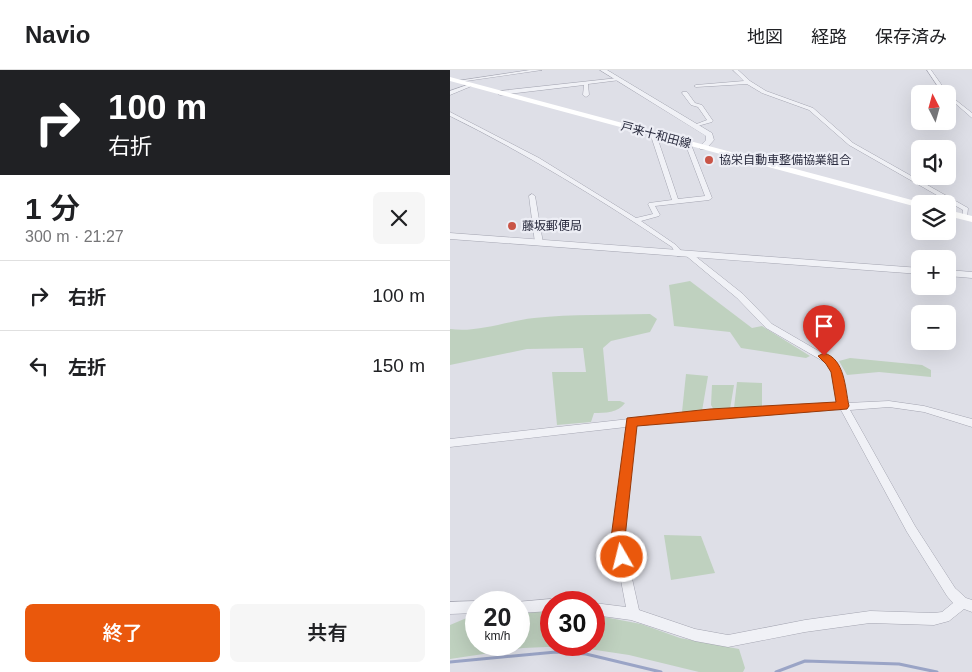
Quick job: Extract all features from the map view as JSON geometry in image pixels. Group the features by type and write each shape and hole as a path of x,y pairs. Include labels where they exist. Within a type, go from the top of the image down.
{"main road":[{"name":"戸来十和田線","path":"450,79 911,203"},
{"path":"956,214 968,218"}],"street":[{"path":"458,82 540,70"},
{"path":"603,70 711,137 703,147"},
{"path":"735,70 748,82 769,95 811,109 851,144 966,209 968,218"},
{"path":"930,70 941,85"},
{"path":"521,73 528,89"},
{"path":"500,93 618,80"},
{"path":"696,86 748,82"},
{"path":"586,83 586,95"},
{"path":"450,93 472,86"},
{"path":"685,93 693,104 700,106 710,121 696,126"},
{"path":"956,102 972,116"},
{"path":"450,114 485,131 558,172 635,220 674,246 740,296 776,332 831,362 836,372 843,406 911,529 951,592 967,604 945,617 934,619 870,617 805,626 728,641 695,635 634,615 605,611"},
{"path":"656,135 654,136 676,202"},
{"path":"635,220 656,215 652,204 709,198 688,143"},
{"path":"532,196 538,243"},
{"path":"450,236 911,270"},
{"path":"956,274 972,275"},
{"path":"450,442 710,414 843,406 901,405 972,423"},
{"path":"631,422 618,538 634,615"},
{"path":"450,608 465,607"}],"green space":[{"path":"690,281 752,328 762,326 810,356 806,358 741,348 730,332 674,326 669,285"},
{"path":"650,314 657,319 650,332 611,341 603,348 608,401 625,403 615,411 594,413 591,422 557,425 552,372 586,372 583,348 527,349 450,365 450,329 471,329 524,319 549,317"},
{"path":"850,358 922,365 931,370 931,377 879,372 847,375 839,361"},
{"path":"686,374 708,376 702,411 682,412"},
{"path":"737,382 762,383 762,408 734,408"},
{"path":"712,385 734,385 730,409 714,410 711,405"},
{"path":"664,535 701,536 715,573 671,580"},
{"path":"530,612 540,612 540,647 530,648"},
{"path":"605,617 641,624 680,638 739,649 745,668 743,672 699,672 629,655 605,651"},
{"path":"465,619 465,656 470,656 450,659 450,625"}],"waterway":[{"path":"450,662 556,652 586,654 661,672"},
{"path":"776,672 805,661 899,664 937,672"}],"place":[{"name":"協栄自動車整備協業組合","path":"709,160"},
{"name":"藤坂郵便局","path":"512,226"}],"route":[{"path":"622,557 618,538 631,422 710,414 843,406 836,372 831,362 824,356"}]}
